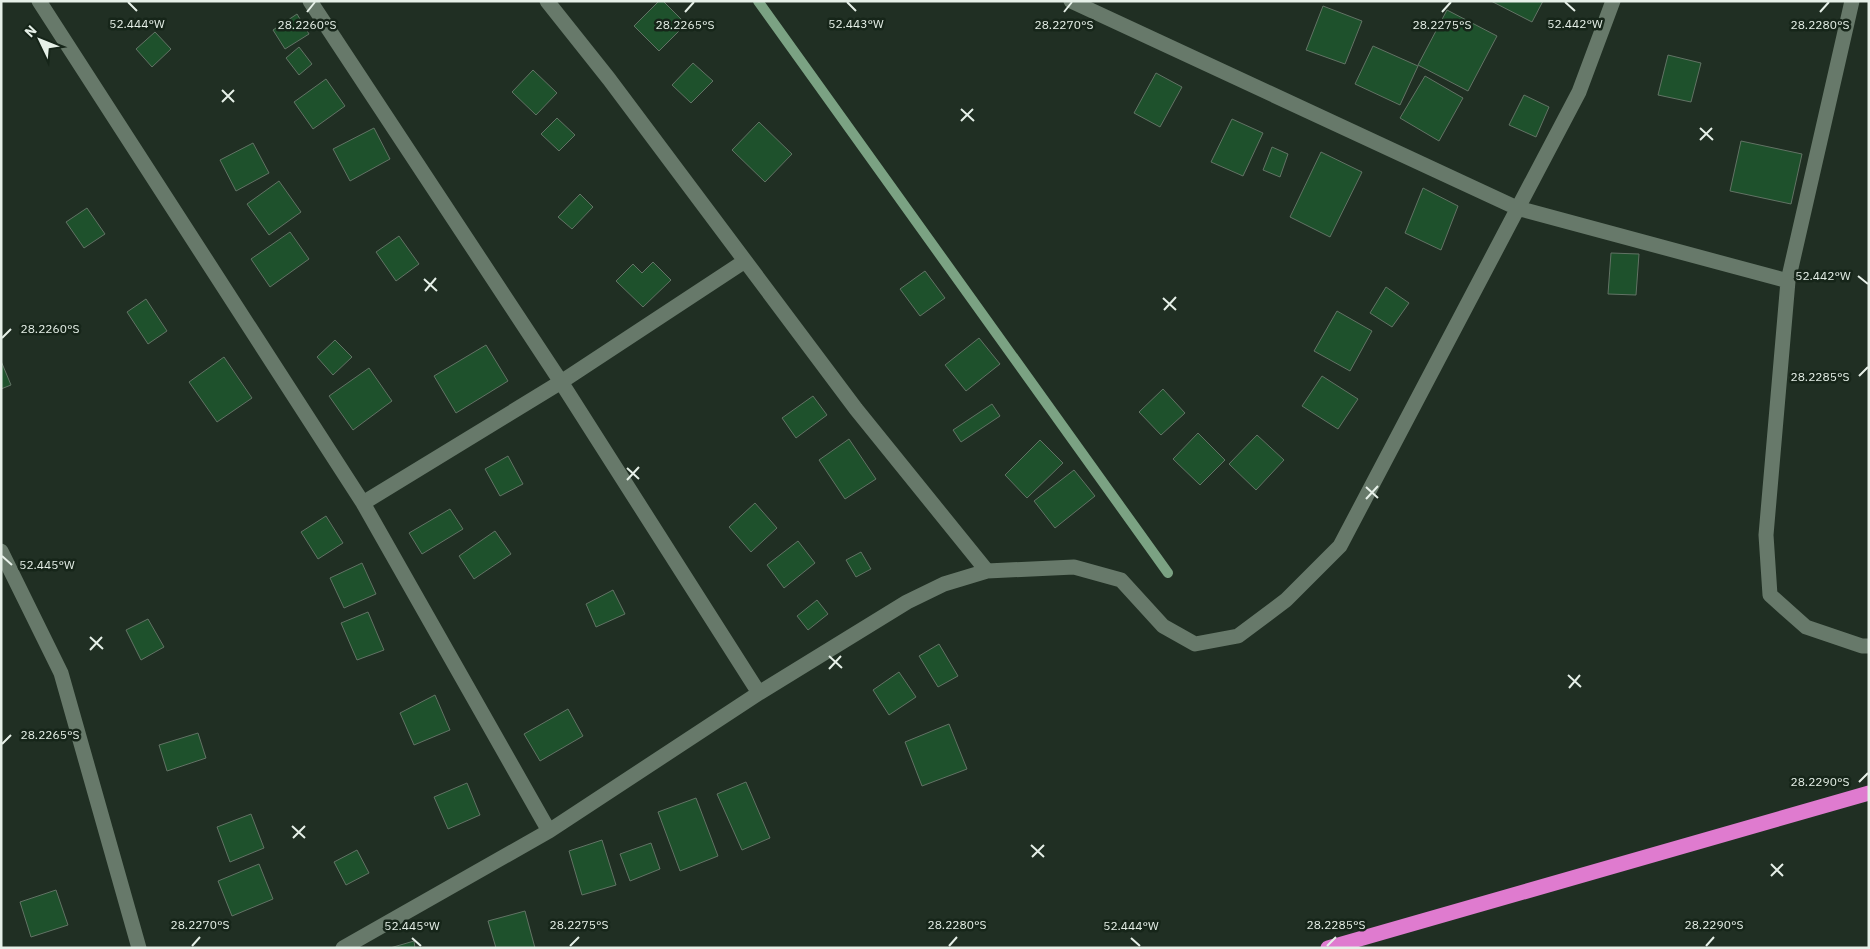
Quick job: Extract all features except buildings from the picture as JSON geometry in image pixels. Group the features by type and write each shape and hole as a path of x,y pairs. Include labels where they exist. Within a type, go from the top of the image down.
{"highway":[{"path":"1328,948 1869,793"}],"street":[{"path":"39,1 363,503 549,831"},
{"path":"310,1 561,382 759,693"},
{"path":"547,1 610,79 856,410 987,571"},
{"path":"1071,1 1517,208 1788,281"},
{"path":"343,948 549,831 759,693 907,602 944,584 987,571 1074,568 1121,580 1163,626 1195,644 1238,636 1286,600 1340,546 1578,92 1613,1"},
{"path":"1852,1 1788,281 1766,535 1770,595 1806,627 1862,646 1869,646"},
{"path":"363,503 561,382 745,260"},
{"path":"1,551 61,672 139,948"}],"waterway":[{"path":"758,1 1168,573"}]}
